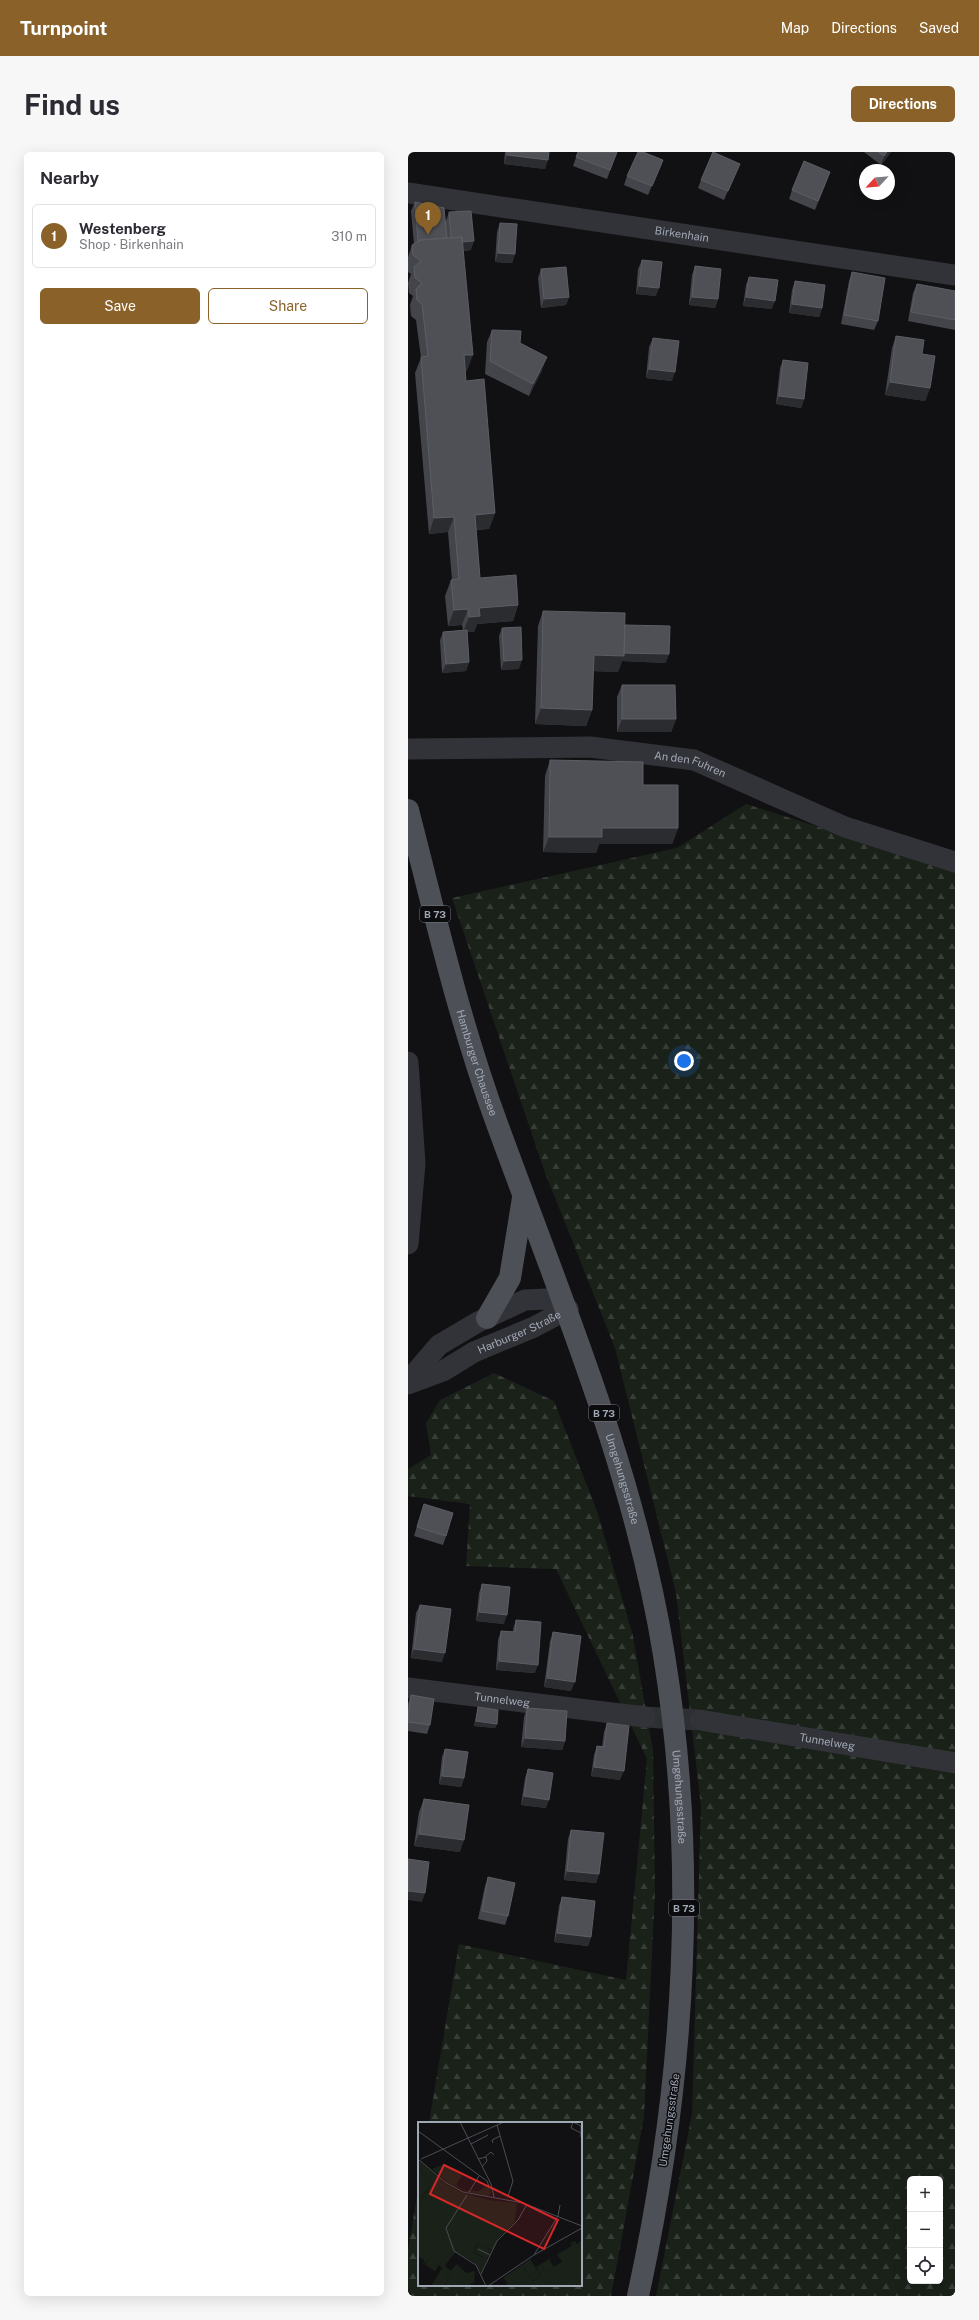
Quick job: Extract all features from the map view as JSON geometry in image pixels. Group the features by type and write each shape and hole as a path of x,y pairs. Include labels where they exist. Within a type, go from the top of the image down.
{"main road":[{"name":"Hamburger Chaussee","path":"408,810 462,1018 495,1117 568,1309"},
{"path":"486,1318 510,1278 524,1195"},
{"name":"Umgehungsstraße","path":"568,1309 614,1442 651,1590 664,1654 675,1736 681,1800 684,1909 682,1986 676,2064 665,2157 638,2296"}],"street":[{"name":"Birkenhain","path":"408,193 955,275"},
{"name":"An den Fuhren","path":"408,749 590,747 694,760 845,827 955,862"},
{"path":"408,1062 415,1163 408,1244"},
{"name":"Harburger Straße","path":"408,1381 439,1345 486,1318 533,1298 555,1301 568,1309"},
{"name":"Harburger Straße","path":"408,1384 443,1371 474,1352 534,1327 568,1309"},
{"name":"Tunnelweg","path":"408,1688 645,1717"},
{"name":"Tunnelweg","path":"700,1720 955,1763"}],"green space":[{"path":"746,804 955,870 955,2296 656,2296 692,2114 701,1806 676,1593 615,1348 544,1170 452,898 677,848"},
{"path":"494,1373 554,1401 597,1511 633,1636 653,1751 655,1893 644,2117 611,2296 408,2296 408,2250 418,2190 418,2286 582,2286 582,2122 429,2122 459,1944 626,1980 647,1759 556,1569 466,1566 470,1504 408,1496 408,1469 431,1455 426,1423 440,1400"}],"building":[{"path":"507,152 549,152 548,160 507,155"},
{"path":"578,152 617,152 610,170 576,157"},
{"path":"638,152 643,152 663,160 652,186 627,176"},
{"path":"713,152 740,164 728,191 701,180"},
{"path":"878,152 887,152 884,156"},
{"path":"804,161 830,172 818,201 792,190"},
{"path":"415,202 444,208 447,238 418,241"},
{"path":"471,211 474,241 462,242 462,237 451,238 449,212"},
{"path":"500,223 517,224 515,254 498,253"},
{"path":"462,237 473,355 464,355 466,381 484,379 495,513 475,515 480,578 516,575 518,605 479,608 480,616 469,617 468,609 454,610 451,580 459,579 454,517 434,518 421,357 428,356 422,304 417,300 416,289 422,283 415,278 414,267 421,261 413,255 412,245 420,240"},
{"path":"642,260 662,262 659,288 639,286"},
{"path":"695,266 721,269 718,299 692,297"},
{"path":"566,267 569,297 544,299 541,269"},
{"path":"852,272 885,278 878,321 844,315"},
{"path":"749,277 778,280 775,301 746,297"},
{"path":"795,281 825,285 822,308 792,304"},
{"path":"917,284 955,291 955,320 911,312"},
{"path":"492,330 521,331 520,343 547,357 533,384 490,361"},
{"path":"896,336 924,340 922,354 935,356 930,388 890,382"},
{"path":"653,338 679,341 675,372 649,369"},
{"path":"783,360 808,363 804,399 779,396"},
{"path":"543,611 625,613 624,656 594,655 592,710 541,708"},
{"path":"625,625 670,626 669,654 624,653"},
{"path":"521,627 522,660 504,661 502,628"},
{"path":"467,630 469,662 446,664 443,632"},
{"path":"622,685 675,685 676,719 622,719"},
{"path":"550,760 643,762 643,785 678,785 678,828 602,828 602,837 549,837"},
{"path":"424,1504 453,1513 446,1536 417,1527"},
{"path":"482,1584 510,1587 507,1615 479,1612"},
{"path":"420,1605 451,1609 445,1653 414,1649"},
{"path":"516,1620 541,1622 538,1665 499,1661 501,1631 515,1632"},
{"path":"553,1632 581,1636 575,1682 547,1678"},
{"path":"411,1695 434,1699 430,1725 408,1722"},
{"path":"478,1707 498,1710 497,1724 476,1721"},
{"path":"527,1708 567,1711 565,1741 525,1738"},
{"path":"607,1723 629,1726 624,1771 594,1767 597,1746 604,1747"},
{"path":"445,1749 468,1752 464,1778 442,1776"},
{"path":"528,1769 553,1773 549,1800 524,1796"},
{"path":"424,1799 469,1805 464,1840 419,1834"},
{"path":"571,1830 604,1833 599,1874 567,1871"},
{"path":"408,1859 429,1862 425,1893 408,1891"},
{"path":"488,1877 515,1883 508,1916 482,1911"},
{"path":"562,1897 595,1901 591,1937 557,1933"}],"tunnel":[{"path":"645,1717 700,1720"}],"place":[{"name":"Westenberg","path":"428,235"}]}
